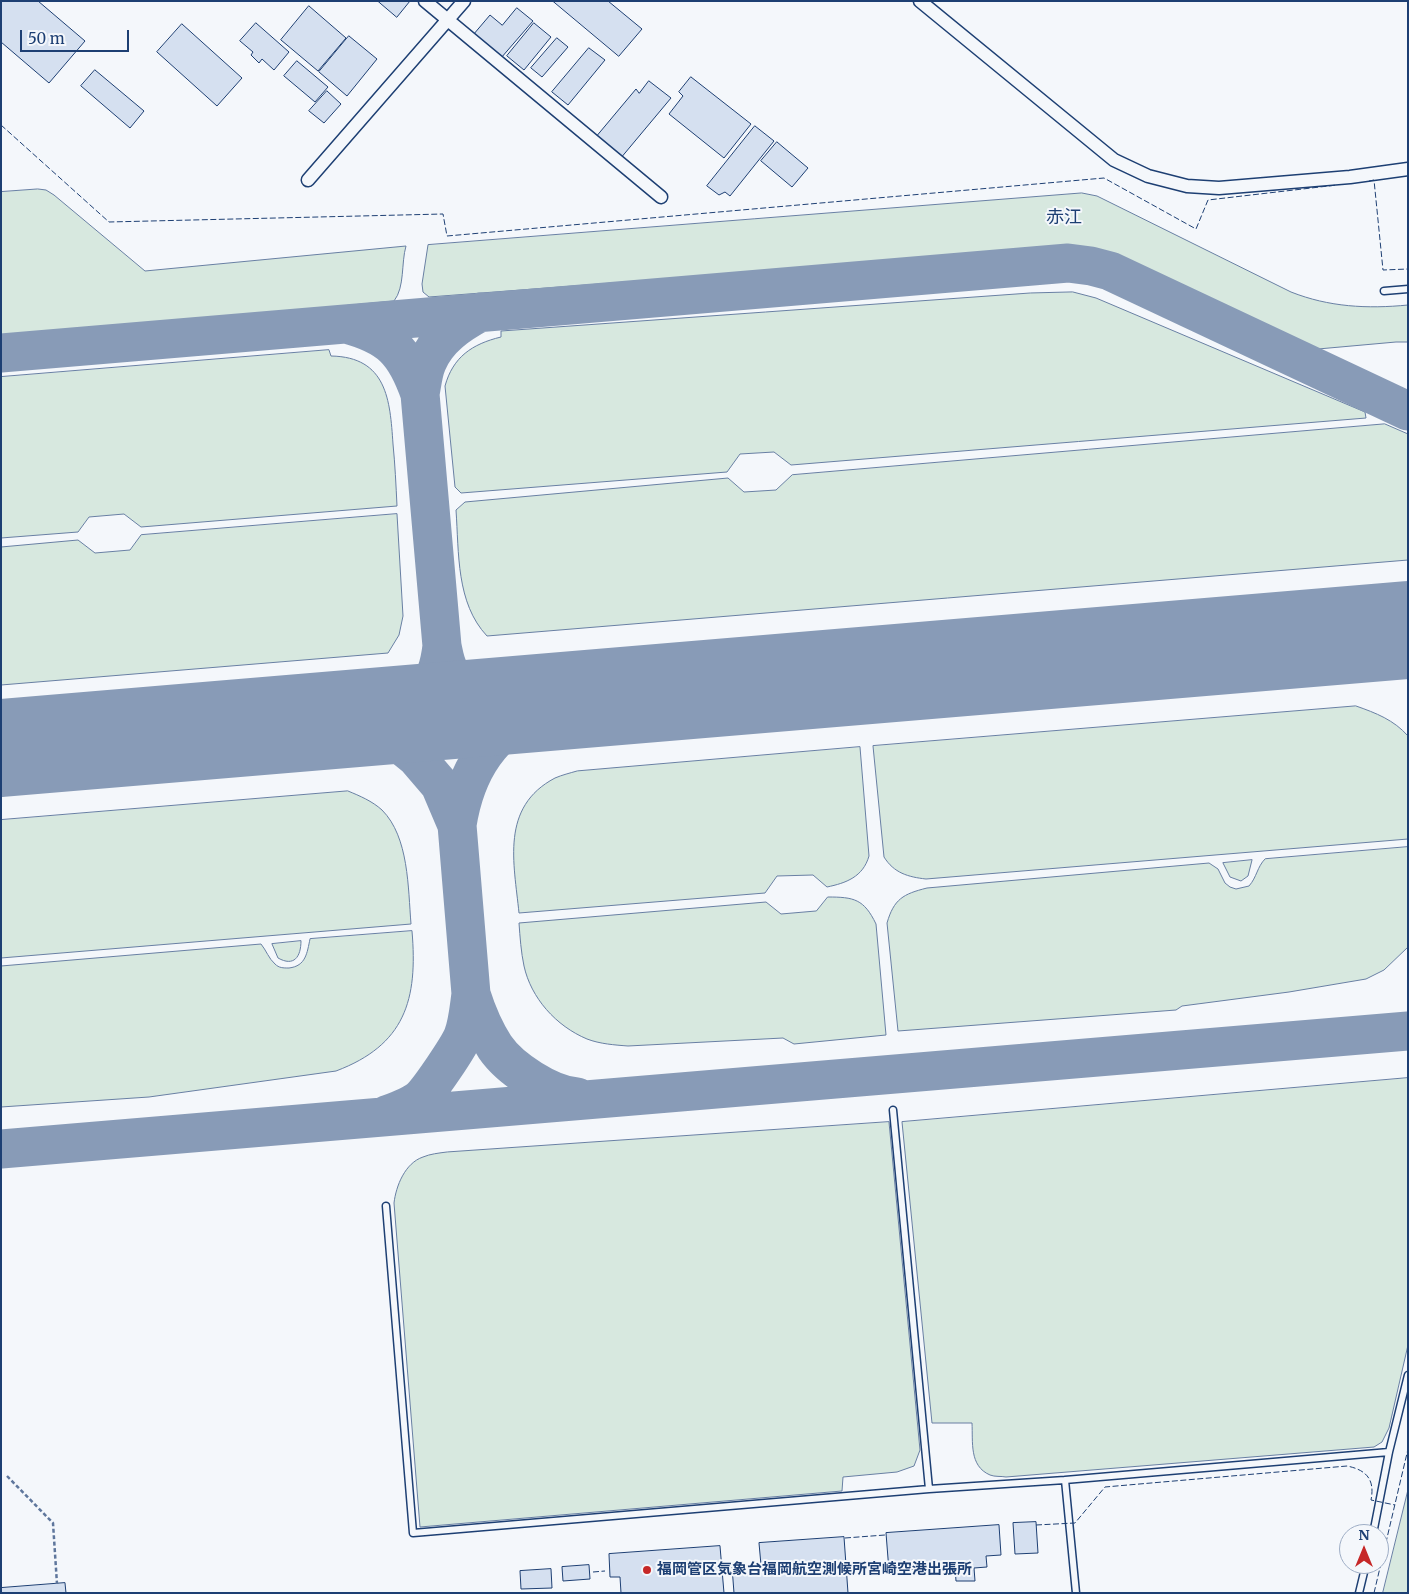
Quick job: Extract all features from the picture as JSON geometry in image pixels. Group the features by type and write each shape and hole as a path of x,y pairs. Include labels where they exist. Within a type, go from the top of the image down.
{"street":[{"path":"426,1 661,197"},
{"path":"308,180 464,1"},
{"path":"920,1 1114,160 1148,176 1187,186 1219,188 1350,177 1407,169"}],"lane":[{"path":"1384,290 1408,289"},
{"path":"894,1110 929,1489"},
{"path":"386,1206 413,1533 1389,1452"},
{"path":"1375,1524 1389,1452 1408,1375"},
{"path":"1065,1480 1076,1593"},
{"path":"1359,1593 1364,1574"}],"path":[{"path":"7,1476 53,1524 57,1584"}],"shaded area":[{"path":"46,190 54,195 145,271 406,246 400,289 394,301 1,338 1,192"},
{"path":"1082,193 1097,196 1291,292 1305,297 1348,306 1408,305 1408,342 1318,349 1290,344 1115,259 1095,253 1058,249 429,297 423,292 422,284 428,245"},
{"path":"1073,292 1096,298 1365,412 1366,418 791,465 774,452 740,454 727,472 461,493 455,487 445,386 453,367 465,353 481,344 501,337 501,331 1030,293"},
{"path":"329,350 331,356 350,358 364,364 382,384 387,397 392,428 397,506 141,527 124,514 89,517 78,532 1,538 1,377"},
{"path":"1385,424 1408,434 1408,560 487,636 477,623 470,608 464,593 461,577 456,510 465,502 728,478 744,492 776,490 792,475"},
{"path":"397,514 403,616 399,635 388,653 1,685 1,547 78,540 95,553 130,550 141,535"},
{"path":"1356,706 1391,721 1408,736 1408,839 926,879 902,873 892,867 884,857 873,746"},
{"path":"860,747 869,856 863,869 847,881 827,887 813,875 777,876 765,893 519,913 514,856 514,838 518,820 525,804 537,790 555,778 577,771"},
{"path":"348,791 370,801 382,810 391,821 406,864 411,924 1,958 1,820"},
{"path":"1408,847 1408,947 1384,970 1366,979 1289,992 1182,1006 1176,1010 898,1031 887,923 896,903 906,895 927,888 1209,863 1218,869 1225,883 1236,889 1249,886 1265,859"},
{"path":"1252,860 1248,876 1241,881 1230,877 1223,863"},
{"path":"828,897 857,901 867,909 876,924 886,1035 794,1044 783,1038 628,1046 602,1043 587,1039 555,1019 546,1010 532,989 524,966 519,923 766,902 781,914 816,911"},
{"path":"412,931 412,978 409,999 402,1017 392,1033 378,1048 336,1071 149,1097 1,1107 1,966 261,944 271,960 281,967 289,968 299,965 305,958 310,939"},
{"path":"301,941 300,952 296,959 292,961 284,961 278,958 272,944"},
{"path":"1408,1078 1408,1345 1389,1428 1382,1442 1374,1447 1006,1477 990,1475 978,1466 974,1453 972,1423 932,1423 902,1122"},
{"path":"889,1122 920,1450 914,1466 897,1472 843,1477 842,1491 420,1527 394,1203 399,1183 411,1164 426,1156 447,1152"},
{"path":"1408,1490 1408,1593 1383,1593"}],"building":[{"path":"1,1 38,1 85,41 49,83 1,42"},
{"path":"378,1 410,1 397,17"},
{"path":"553,1 608,1 642,29 619,56"},
{"path":"309,6 346,38 318,71 281,40"},
{"path":"517,8 533,21 501,58 473,35 490,15 502,25"},
{"path":"256,23 289,52 274,70 262,59 259,63 251,55 253,52 240,41"},
{"path":"534,23 551,37 524,70 507,56"},
{"path":"182,24 242,78 217,106 157,52"},
{"path":"349,36 377,59 347,96 319,72"},
{"path":"557,38 568,47 542,77 531,68"},
{"path":"589,48 605,60 568,105 552,92"},
{"path":"297,61 328,87 315,102 284,76"},
{"path":"95,70 144,111 130,128 81,86"},
{"path":"691,77 751,124 724,158 669,114 683,96 679,92"},
{"path":"649,81 671,98 620,159 595,138 636,89 639,93"},
{"path":"327,91 341,104 324,123 309,111"},
{"path":"755,126 774,141 730,196 725,192 719,195 707,186"},
{"path":"777,142 808,168 792,187 761,161"},
{"path":"1036,1522 1038,1553 1015,1554 1013,1523"},
{"path":"999,1525 1001,1555 986,1556 987,1567 974,1568 975,1581 956,1581 955,1567 889,1571 886,1533"},
{"path":"844,1537 848,1593 734,1593 732,1567 761,1565 759,1543"},
{"path":"720,1546 724,1593 621,1593 620,1577 610,1577 609,1554"},
{"path":"589,1565 590,1579 563,1581 562,1567"},
{"path":"551,1569 552,1588 521,1589 520,1571"},
{"path":"65,1583 66,1593 1,1593 1,1588"}],"taxiway":[{"path":"1,353 1068,263 1110,271 1408,411"},
{"path":"420,394 431,354 443,339 457,327 481,312"},
{"path":"346,324 374,334 394,347 402,356 420,394 442,646 436,674 424,694 405,708 377,717"},
{"path":"1335,636 1382,645 1408,656"},
{"path":"442,646 450,672 470,693 490,702 528,704"},
{"path":"457,825 466,788 482,756 493,742 521,720 544,709 576,700"},
{"path":"317,721 362,727 382,734 400,744 416,757 440,785 457,825 471,994 466,1026 456,1049 421,1098 409,1106 386,1115"},
{"path":"471,994 491,1041 510,1064 543,1086 577,1097"},
{"path":"1,1149 1408,1031"}],"runway":[{"path":"1,748 1408,630"}],"fence":[{"path":"1,125 109,222 443,214 447,236 1104,178 1196,229 1208,200 1337,185"},
{"path":"1369,181 1374,180 1383,270 1408,269"},
{"path":"1374,1593 1408,1449"},
{"path":"1036,1525 1075,1523 1105,1487 1347,1466 1360,1470 1368,1477 1372,1487 1371,1500 1395,1505"},
{"path":"845,1538 885,1535"},
{"path":"593,1572 605,1571"}],"place":[{"name":"福岡管区気象台福岡航空測候所宮崎空港出張所","path":"647,1570"}],"district":[{"name":"赤江","path":"1064,218"}]}
